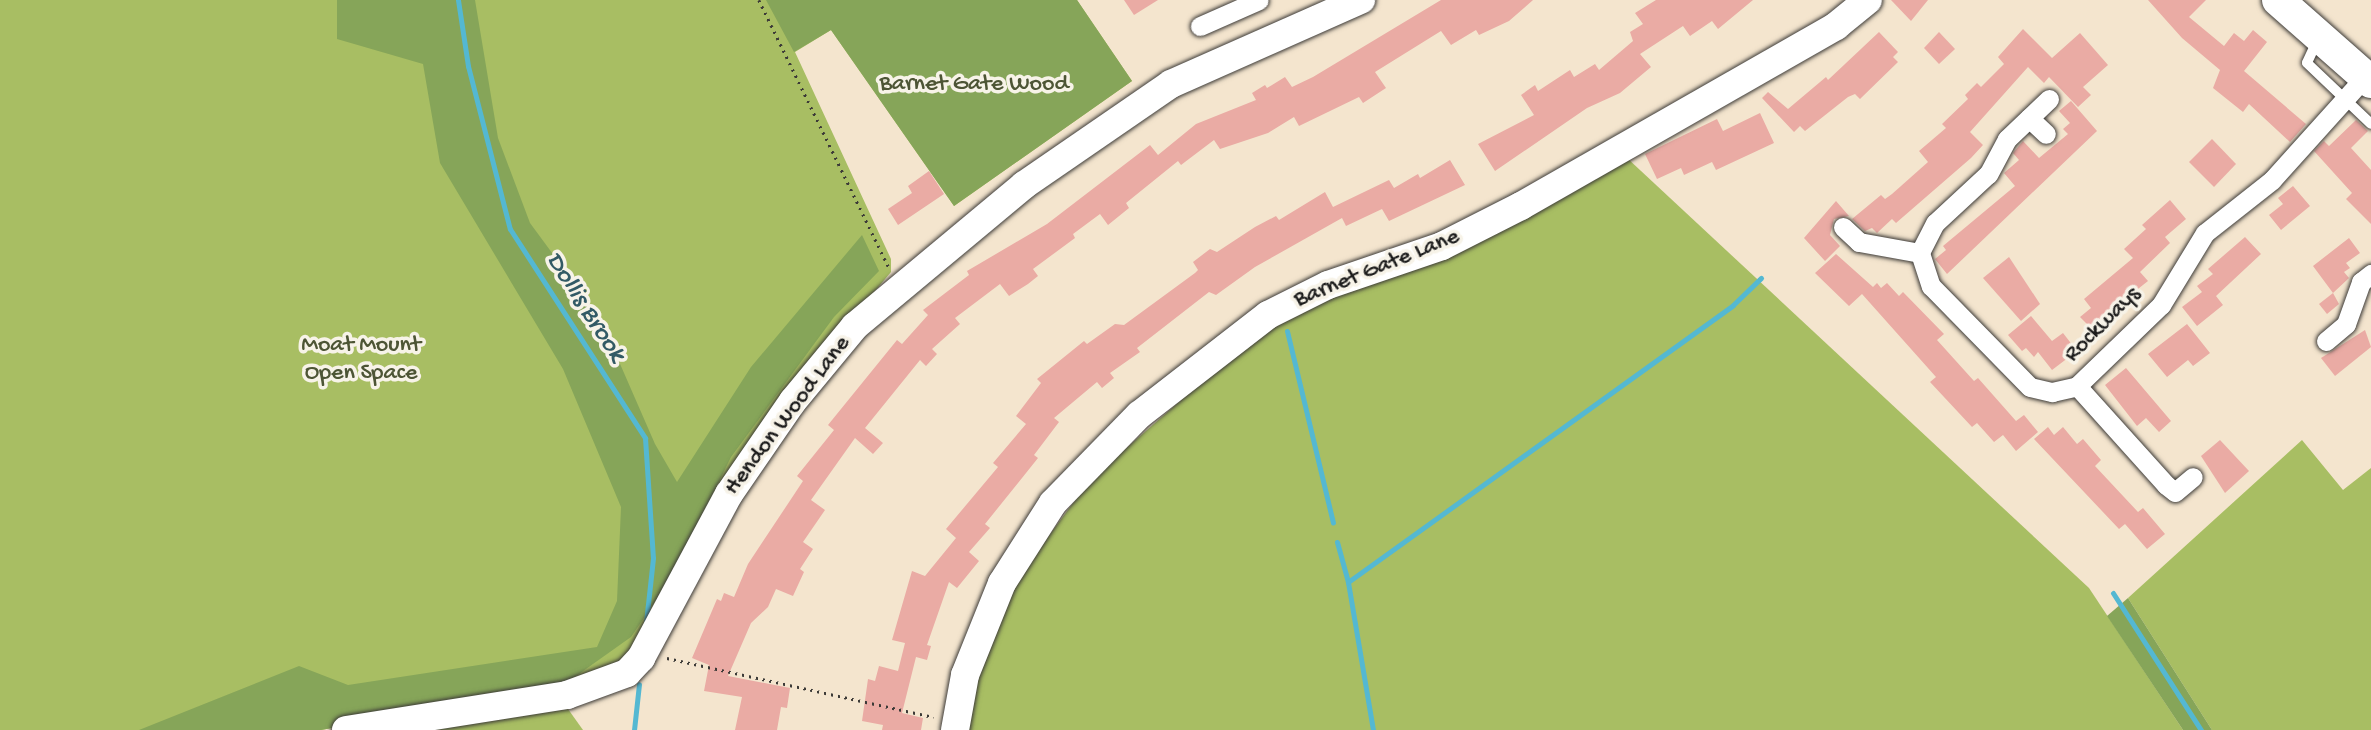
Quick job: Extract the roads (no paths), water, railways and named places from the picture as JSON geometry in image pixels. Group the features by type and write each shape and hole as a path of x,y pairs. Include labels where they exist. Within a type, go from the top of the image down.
{"main road":[{"name":"Hendon Wood Lane","path":"359,729 567,695 627,673 640,658 705,532 758,450 835,347 900,286 1024,185 1171,84 1360,0"},
{"name":"Barnet Gate Lane","path":"954,725 987,617 1028,541 1054,503 1139,415 1268,314 1339,281 1442,246 1521,206 1836,26 1868,0"},
{"path":"2278,0 2320,37 2364,82"}],"street":[{"path":"1200,26 1259,0"},
{"name":"Rockways","path":"1920,253 1931,286 2030,387 2052,392 2077,386 2161,305 2204,233 2272,180 2364,82"},
{"path":"1843,227 1859,242 1892,252 1920,253 1935,223 1988,174 2007,138 2049,99"},
{"path":"2029,118 2046,134"},
{"path":"2326,341 2346,324 2361,282 2371,274"},
{"path":"2077,386 2166,485 2175,492 2193,477"}],"lane":[{"path":"2364,82 2371,124"}],"waterway":[{"name":"Dollis Brook","path":"458,0 468,66 510,229 645,438 653,558 646,622"},
{"path":"1373,730 1348,582 1733,305 1761,278"},
{"path":"1287,331 1333,523"},
{"path":"1337,542 1348,582"},
{"path":"2113,593 2201,730"},
{"name":"Dollis Brook","path":"634,730 639,684"}],"park label":[{"name":"Barnet Gate Wood","path":"974,85"},
{"name":"Moat Mount Open Space","path":"361,360"}]}
